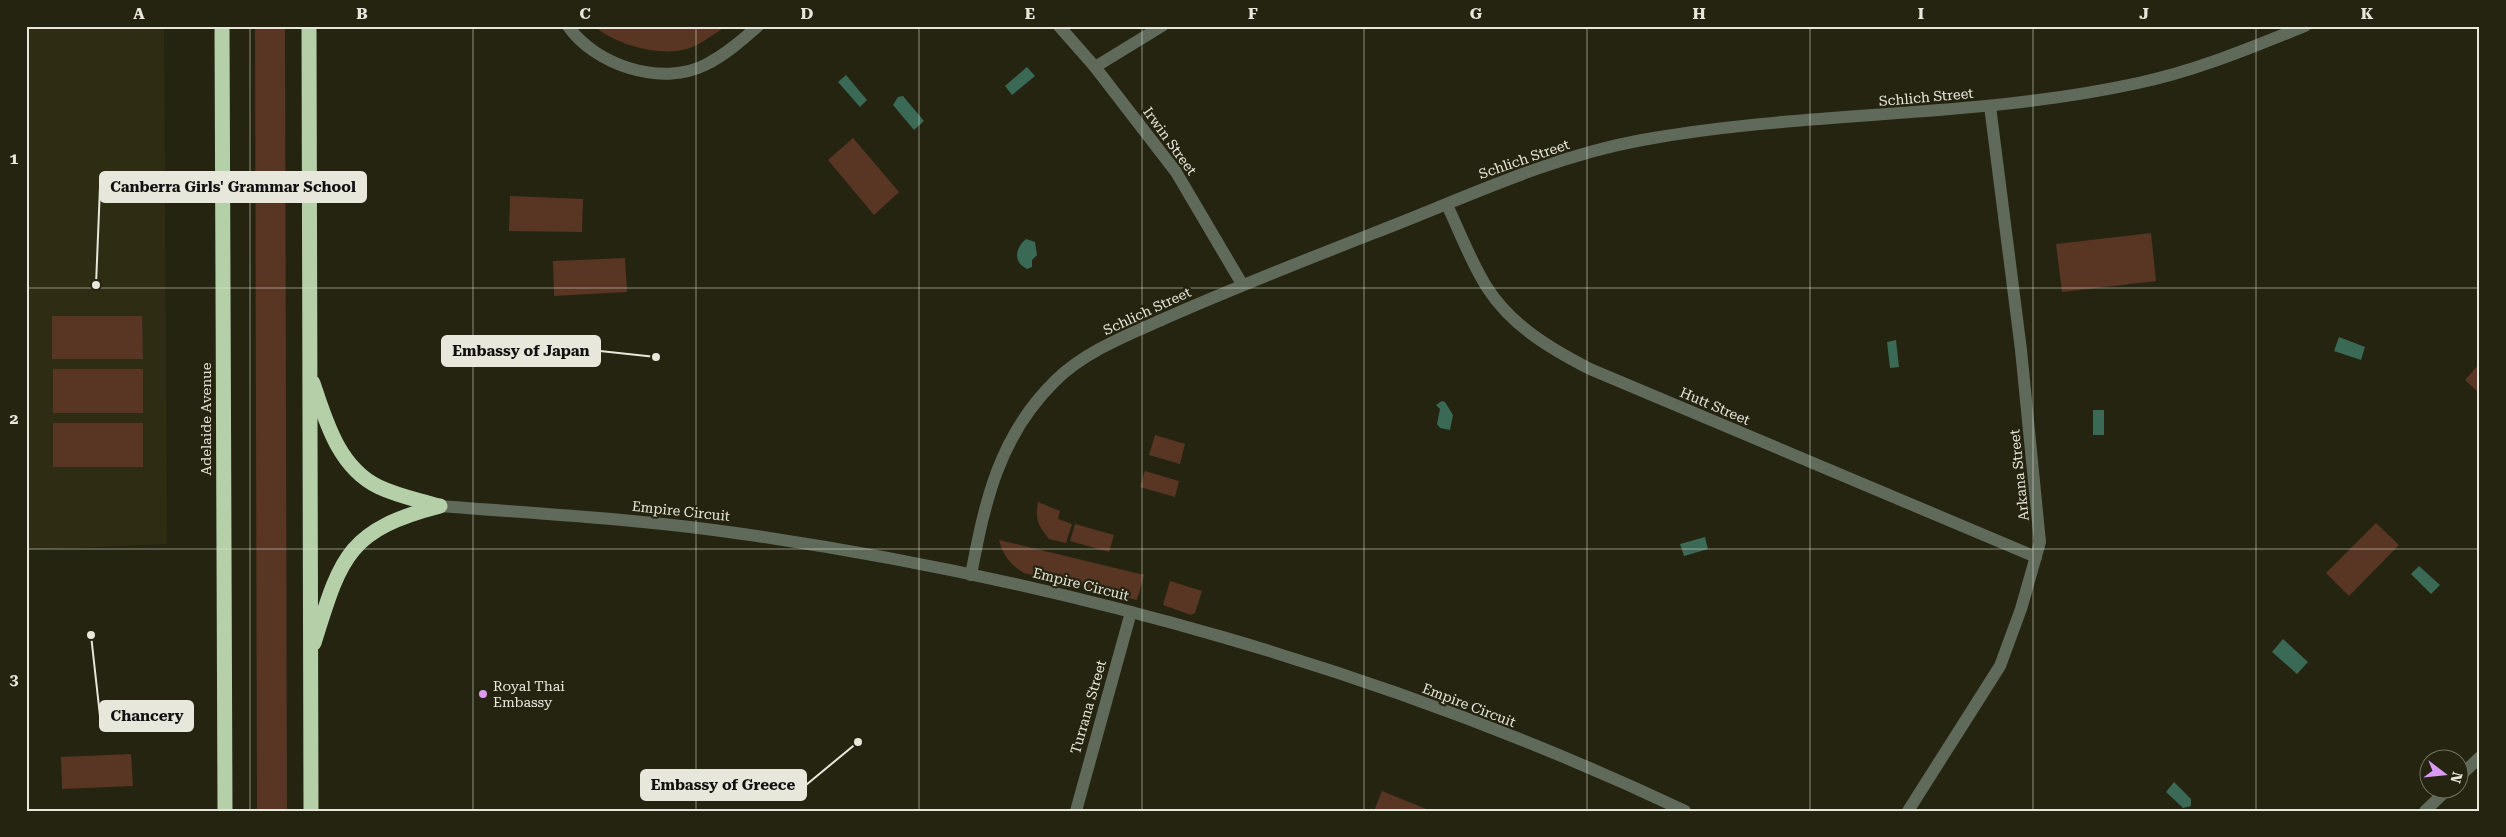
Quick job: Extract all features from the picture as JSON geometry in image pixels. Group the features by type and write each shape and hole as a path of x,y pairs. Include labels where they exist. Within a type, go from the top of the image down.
{"highway":[{"name":"Adelaide Avenue","path":"222,26 225,811"},
{"path":"309,26 308,371 311,811"},
{"path":"308,371 334,440 355,469 382,488 440,506"},
{"path":"309,656 330,592 341,568 356,546 370,533 387,523 440,506"}],"street":[{"path":"568,26 592,52 624,66 647,72 679,72 704,66 730,50 758,26"},
{"name":"Irwin Street","path":"1059,26 1095,66 1176,172 1242,284"},
{"path":"1095,66 1162,26"},
{"name":"Schlich Street","path":"971,575 988,496 999,462 1013,435 1034,404 1057,379 1086,358 1142,328 1242,284 1447,205 1550,162 1641,140 1793,122 1990,106 2074,95 2140,83 2213,63 2305,26"},
{"name":"Arkana Street","path":"1908,811 2000,666 2022,609 2040,542 2021,350 1990,106"},
{"name":"Hutt Street","path":"1447,205 1488,289 1517,322 1548,347 1590,369 2036,557"},
{"name":"Empire Circuit","path":"440,506 566,515 740,533 880,556 1042,588 1243,644 1446,710 1579,764 1685,811"},
{"name":"Turrana Street","path":"1076,811 1131,612"},
{"path":"2468,768 2480,757"},
{"path":"2425,811 2437,800"}],"shaded area":[{"path":"26,26 164,26 167,544 26,550"},
{"path":"255,26 285,26 287,811 257,811"},
{"path":"594,26 727,26 690,48 679,51 667,51 640,48 626,44 603,33"},
{"path":"1027,67 1035,76 1012,95 1005,86"},
{"path":"846,75 867,100 860,107 838,82"},
{"path":"903,96 924,121 914,130 893,105 898,97"},
{"path":"853,138 899,192 874,215 828,160"},
{"path":"510,196 583,199 582,232 509,231"},
{"path":"2151,233 2156,281 2062,292 2056,244"},
{"path":"1026,239 1035,242 1037,255 1032,260 1032,267 1027,269 1017,259 1018,250"},
{"path":"625,258 627,292 554,296 553,261"},
{"path":"52,316 142,316 143,359 52,359"},
{"path":"2339,337 2365,347 2361,360 2334,351"},
{"path":"1896,340 1899,367 1890,368 1887,342"},
{"path":"2480,363 2480,394 2465,380"},
{"path":"53,369 143,369 143,413 53,413"},
{"path":"1442,401 1445,402 1453,415 1450,430 1440,428 1437,424 1440,409 1436,405"},
{"path":"2093,410 2104,410 2104,435 2093,435"},
{"path":"53,423 143,423 143,467 53,467"},
{"path":"1155,435 1185,444 1180,464 1149,455"},
{"path":"1145,471 1179,481 1175,497 1140,487"},
{"path":"1038,502 1060,511 1058,519 1072,524 1066,543 1049,539 1042,530 1037,518"},
{"path":"2376,523 2399,545 2349,596 2326,573"},
{"path":"1075,524 1114,535 1109,552 1070,541"},
{"path":"1705,537 1708,549 1684,556 1680,544"},
{"path":"999,540 1144,575 1137,600 1024,573 1008,559"},
{"path":"2419,566 2440,585 2431,594 2411,574"},
{"path":"1170,581 1202,591 1195,613 1191,615 1163,605"},
{"path":"2283,639 2308,662 2297,674 2272,652"},
{"path":"131,754 133,786 62,789 61,757"},
{"path":"2174,782 2191,799 2191,806 2183,808 2166,792"},
{"path":"1382,791 1431,811 1374,811"}],"place":[{"name":"Canberra Girls' Grammar School","path":"96,285"},
{"name":"Embassy of Japan","path":"656,357"},
{"name":"Chancery","path":"91,635"},
{"name":"Royal Thai Embassy","path":"483,694"},
{"name":"Embassy of Greece","path":"858,742"}]}
